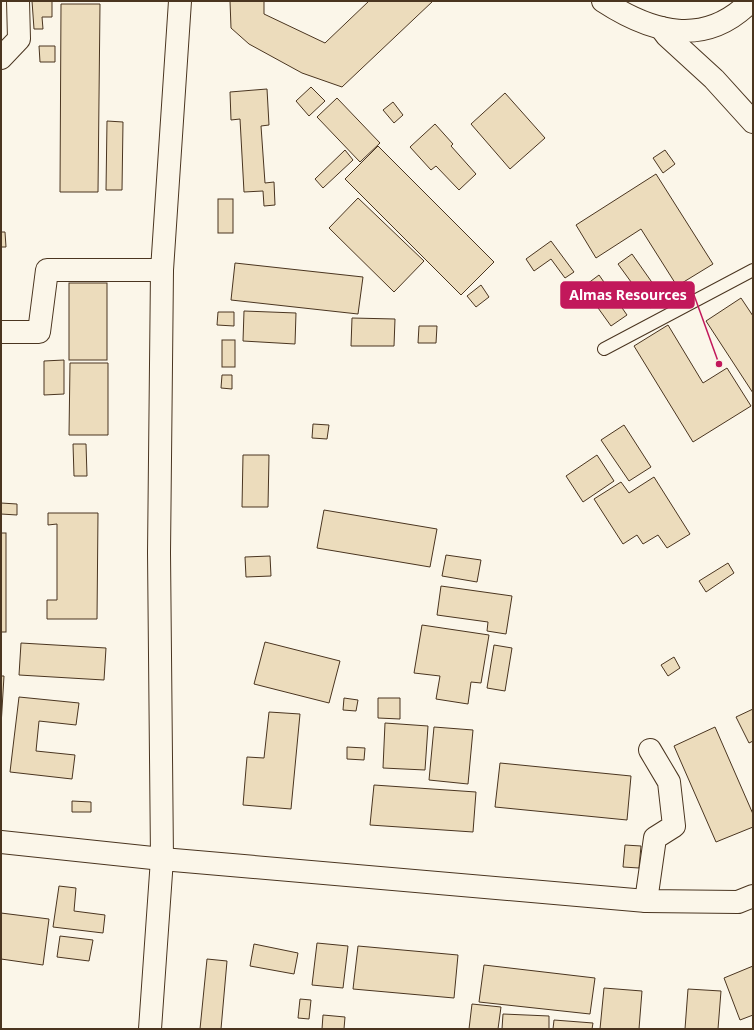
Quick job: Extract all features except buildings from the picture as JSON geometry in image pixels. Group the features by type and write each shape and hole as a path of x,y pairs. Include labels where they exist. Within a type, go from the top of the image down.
{"main road":[{"path":"1,58 19,39 18,1"},
{"path":"150,1029 162,859 159,553 162,270 180,1"},
{"path":"603,1 637,20 661,28 684,31 706,30 732,17 751,1"},
{"path":"661,28 667,36 714,79 753,122"},
{"path":"1,332 39,332 47,270 162,270"},
{"path":"646,901 656,838 674,826 669,782 650,750"},
{"path":"1,842 162,859 646,901 738,902 753,896"}],"lane":[{"path":"604,349 753,270"}],"place":[{"name":"Almas Resources","path":"719,364"}]}
